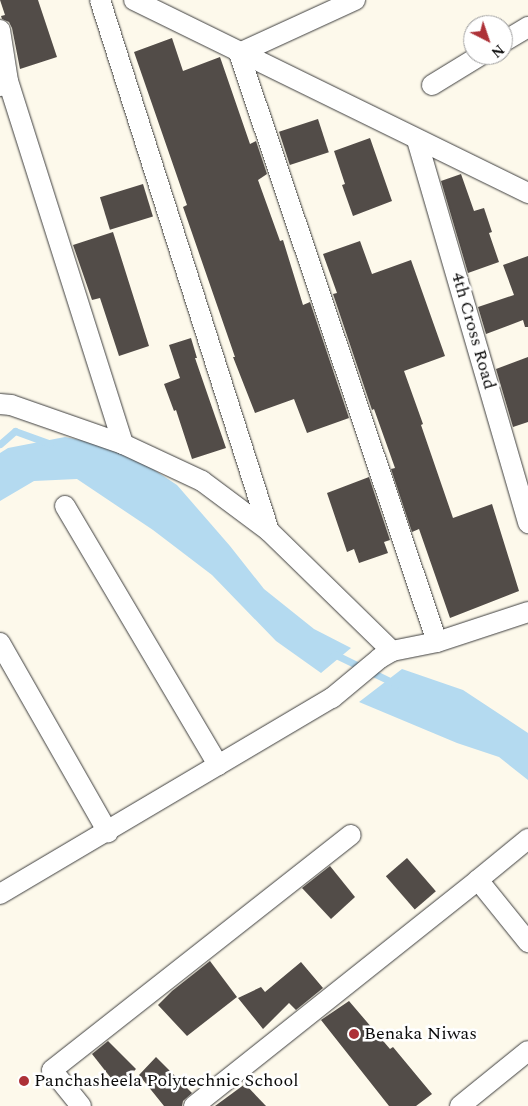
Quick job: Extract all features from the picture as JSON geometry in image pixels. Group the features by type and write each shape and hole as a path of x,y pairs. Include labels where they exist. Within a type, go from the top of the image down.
{"street":[{"path":"100,0 269,531"},
{"path":"134,0 528,193"},
{"path":"239,53 355,0"},
{"path":"513,36 528,27"},
{"path":"0,30 4,83 123,444"},
{"path":"239,53 437,642"},
{"path":"432,85 465,65"},
{"name":"4th Cross Road","path":"417,140 528,523"},
{"path":"0,404 11,405 123,444 202,481 269,531 386,654"},
{"path":"65,506 218,765"},
{"path":"0,894 108,832 332,698 386,654 437,642 528,612"},
{"path":"0,643 108,832"},
{"path":"80,1106 52,1070 351,835"},
{"path":"194,1106 528,839"},
{"path":"478,880 528,942"},
{"path":"460,1106 528,1051"}],"water":[{"path":"65,437 121,448 177,485 230,546 264,589 314,629 351,648 321,673 276,641 212,575 153,530 77,479 34,481 0,501 0,453 8,448"},
{"path":"402,669 463,690 528,733 528,780 499,757 457,743 359,702"}],"building":[{"path":"0,0 38,0 57,57 20,69 12,28 9,22 2,19 1,16 5,15"},
{"path":"172,38 183,71 220,57 250,144 256,141 267,174 258,180 280,241 283,240 303,305 310,302 349,418 307,433 294,399 255,413 233,357 235,357 183,207 187,205 134,52"},
{"path":"318,119 329,152 290,165 279,132"},
{"path":"370,138 392,201 353,216 342,185 345,184 334,151"},
{"path":"461,174 474,211 484,208 492,232 489,233 499,262 468,273 441,181"},
{"path":"143,184 153,217 110,230 100,197"},
{"path":"113,232 149,346 119,356 100,298 92,300 73,245"},
{"path":"360,241 372,274 411,260 445,356 404,371 423,424 421,425 453,518 492,504 519,591 450,618 419,529 412,532 391,469 395,468 374,409 372,410 333,294 337,293 323,254"},
{"path":"528,256 528,327 525,327 523,320 486,334 478,307 514,295 503,265"},
{"path":"191,338 197,358 195,358 226,448 192,459 176,410 174,411 164,384 180,378 169,345"},
{"path":"528,357 528,422 513,427 496,369"},
{"path":"369,477 390,540 384,542 388,553 359,563 354,549 347,552 327,493"},
{"path":"407,858 436,891 415,910 386,876"},
{"path":"330,866 355,897 331,919 302,888"},
{"path":"210,961 237,997 187,1036 158,1005 172,991"},
{"path":"301,962 323,988 296,1010 289,1003 263,1029 238,998 261,987 265,992"},
{"path":"349,1001 390,1049 393,1047 432,1094 416,1106 389,1106 321,1020"},
{"path":"108,1041 136,1069 118,1087 92,1054"},
{"path":"156,1057 192,1093 183,1101 182,1106 164,1106 139,1075"},
{"path":"245,1084 266,1106 215,1106"}],"waterway":[{"path":"0,444 15,431 50,444"},
{"path":"334,654 396,684"}],"place":[{"name":"Benaka Niwas","path":"354,1034"},
{"name":"Panchasheela Polytechnic School","path":"24,1081"}]}
